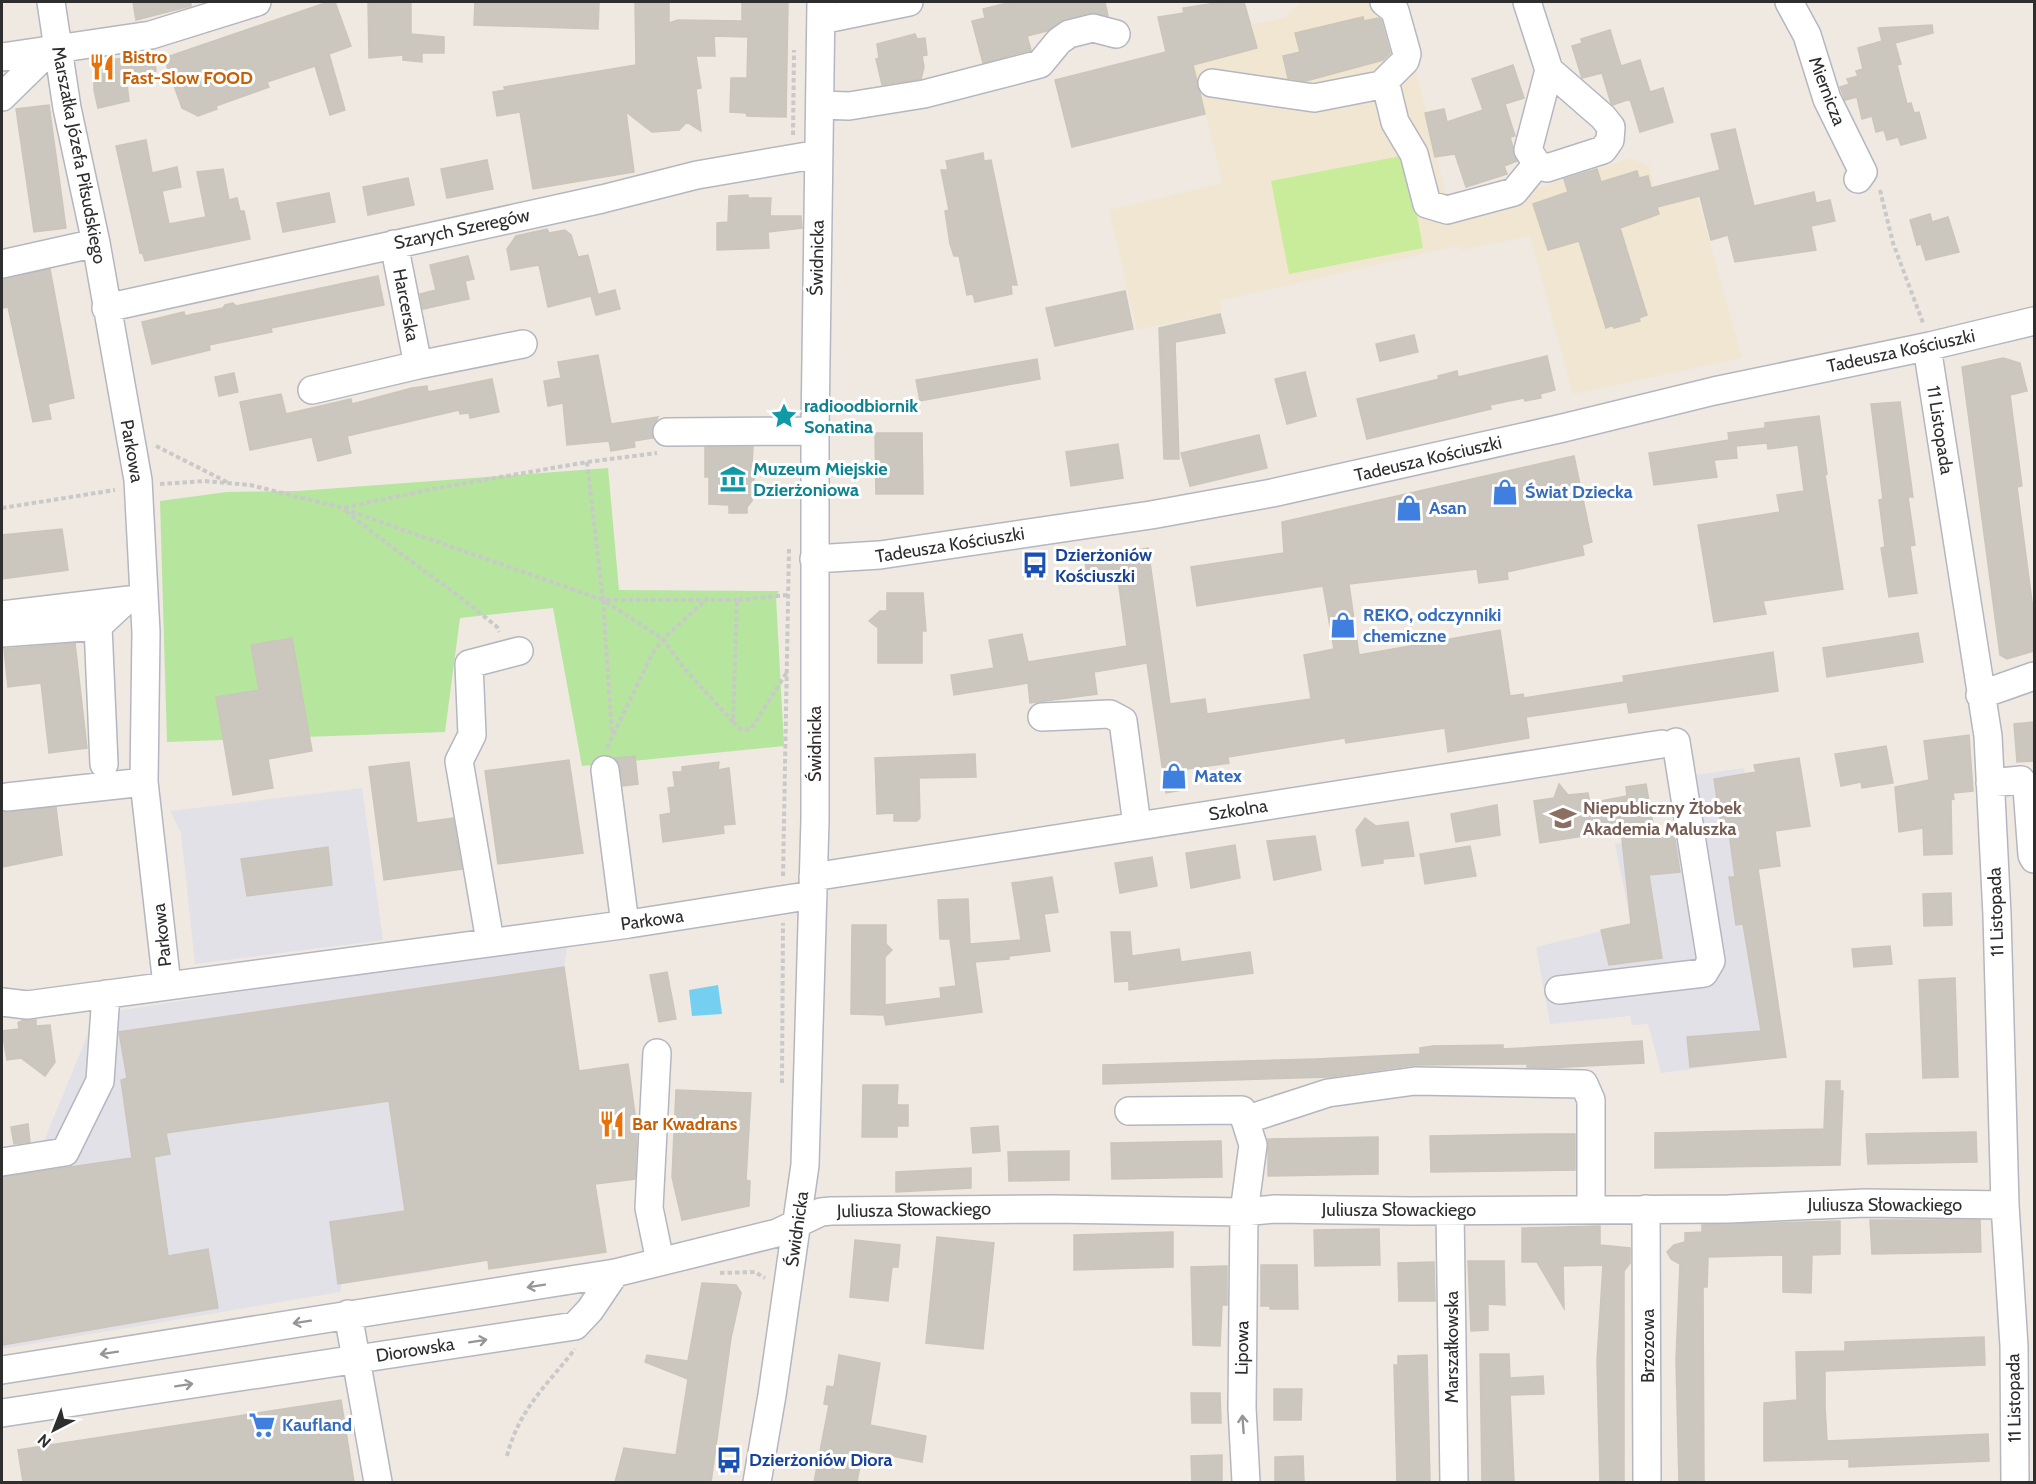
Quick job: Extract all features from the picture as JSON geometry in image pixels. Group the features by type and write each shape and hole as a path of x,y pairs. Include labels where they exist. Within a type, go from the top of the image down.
{"street":[{"name":"Marszałka Józefa Piłsudskiego","path":"51,2 54,49 96,243 106,308"},
{"path":"2,57 151,35 257,2"},
{"path":"821,11 909,2"},
{"path":"1384,2 1395,11 1407,54 1405,62 1385,81 1395,123 1414,154 1427,204 1447,210 1514,192 1538,164"},
{"path":"1527,2 1549,70 1603,117 1611,127 1610,140 1603,150 1547,168 1538,164 1528,150 1549,70"},
{"name":"Miernicza","path":"1789,2 1807,35 1827,99 1861,176"},
{"name":"Świdnicka","path":"757,1482 798,1225 805,1165 813,886 815,431 821,11"},
{"path":"819,105 849,106 924,94 1040,64 1059,41 1070,34 1093,28 1116,34"},
{"path":"2,96 54,49"},
{"path":"1212,83 1314,98 1386,84"},
{"name":"Szarych Szeregów","path":"106,308 602,199 697,175 819,154"},
{"path":"2,264 96,243"},
{"name":"Harcerska","path":"394,244 418,365"},
{"name":"Parkowa","path":"106,308 138,480 135,599 144,782 167,985 625,924 813,886"},
{"name":"Tadeusza Kościuszki","path":"814,559 880,555 1151,515 1261,495 1563,428 1929,334 2034,321"},
{"name":"11 Listopada","path":"1929,334 1980,695 1988,736 1997,915 2005,1205 2014,1346 2015,1482"},
{"name":"Harcerska","path":"312,390 418,365 523,344"},
{"path":"667,432 815,431"},
{"path":"2,615 135,599"},
{"path":"2,633 98,626 135,599"},
{"path":"98,626 104,764"},
{"path":"490,941 459,761 472,735 468,664 513,653"},
{"path":"1980,695 2034,676"},
{"path":"1042,717 1110,714 1123,721 1137,825"},
{"name":"Szkolna","path":"813,886 1137,825 1669,743 1711,961 1704,974 1559,990"},
{"path":"605,770 625,924"},
{"path":"1990,783 2021,780 2027,788 2034,859"},
{"path":"7,797 144,782"},
{"path":"2,1002 27,1005 167,985"},
{"path":"2,1162 65,1152 100,1081 106,994"},
{"path":"657,1053 649,1209 660,1261"},
{"path":"1129,1111 1242,1110 1245,1120 1328,1093 1414,1081 1584,1084 1592,1100 1591,1210"},
{"name":"Lipowa","path":"1245,1120 1253,1145 1244,1212 1242,1408 1246,1482"},
{"name":"Juliusza Słowackiego","path":"798,1225 821,1212 850,1210 1052,1209 1244,1212 1274,1209 1591,1210 1864,1203 2005,1205"},
{"name":"Brzozowa","path":"1647,1209 1647,1482"},
{"name":"Marszałkowska","path":"1450,1211 1454,1482"},
{"path":"2,1370 348,1314 572,1281 615,1273 777,1233 798,1225"},
{"name":"Diorowska","path":"2,1413 575,1326 590,1310 615,1273"},
{"path":"572,1281 588,1298 590,1310"},
{"path":"348,1314 358,1359 378,1482"}],"path":[{"path":"793,136 795,47"},
{"path":"1861,176 1880,190 1893,243 1929,334"},
{"path":"343,508 432,489 587,462 650,456 664,447 667,432"},
{"path":"154,444 231,483"},
{"path":"587,462 603,600 612,736"},
{"path":"160,484 204,481 231,483 300,496 343,508 603,600 663,639 684,668 741,730 751,729 787,672"},
{"path":"2,508 115,490"},
{"path":"343,508 379,539 458,594 497,627 513,653"},
{"path":"783,883 789,540"},
{"path":"603,600 708,598 737,600 788,595"},
{"path":"605,770 608,746 612,736 652,654 663,639 708,598"},
{"path":"733,722 737,600"},
{"path":"782,1093 783,913"},
{"path":"507,1456 514,1433 533,1398 582,1341"}],"shaded area":[{"path":"1301,2 1400,2 1446,196 1514,196 1630,158 1649,166 1660,206 1697,197 1742,358 1573,394 1530,236 1461,250 1457,246 1219,301 1222,312 1137,330 1109,210 1223,183 1186,37 1285,18"},
{"path":"1744,768 1786,1057 1661,1073 1648,1024 1632,1025 1630,1016 1550,1024 1536,947 1631,924 1615,844 1674,832 1668,779"},
{"path":"362,788 383,940 195,964 181,833 170,811"},
{"path":"568,941 564,967 605,1252 489,1269 487,1260 433,1268 432,1271 342,1284 340,1292 2,1349 2,1153 42,1146 96,1014"}],"green space":[{"path":"1406,155 1423,248 1289,274 1271,181"},
{"path":"608,468 619,590 779,591 776,597 784,746 582,766 553,608 460,618 445,732 167,742 160,501 227,492 298,491"}],"water":[{"path":"718,985 722,1014 692,1016 689,990"}],"building":[{"path":"133,2 191,2 191,6 136,20"},
{"path":"328,2 335,2 351,46 329,54 345,110 330,115 315,66 267,82 269,87 216,106 217,109 198,116 182,108 164,58"},
{"path":"368,2 411,2 411,34 444,37 444,53 422,53 422,62 403,60 403,55 369,58"},
{"path":"475,2 599,2 598,29 474,25"},
{"path":"635,2 669,2 669,23 678,20 742,21 742,2 788,2 786,117 747,116 746,113 730,112 731,78 747,78 748,37 714,36 715,56 696,56 701,88 696,89 701,131 687,122 679,130 652,132 626,112 634,172 533,189 520,112 497,116 493,92 505,90 504,87 636,65"},
{"path":"1011,2 1105,2 1108,16 1090,13 1065,19 1047,31 1027,36 1031,50 983,63 972,21 985,18 983,9"},
{"path":"1222,2 1244,2 1257,48 1193,65 1205,114 1072,147 1055,80 1166,52 1158,17 1184,13 1183,8"},
{"path":"1363,17 1364,21 1378,18 1381,20 1390,53 1383,60 1306,81 1288,78 1283,56 1300,52 1295,33"},
{"path":"1932,25 1933,33 1895,43 1901,64 1897,65 1907,104 1911,103 1914,113 1919,112 1926,138 1901,145 1898,137 1887,140 1884,130 1876,132 1872,116 1862,119 1857,97 1845,100 1840,87 1849,84 1847,79 1858,76 1856,71 1863,69 1858,48 1882,41 1879,28"},
{"path":"1610,30 1621,66 1640,60 1650,92 1663,88 1673,122 1640,132 1630,99 1613,105 1602,73 1582,78 1572,46 1582,43 1581,39"},
{"path":"915,34 917,39 925,38 927,55 922,56 924,67 921,79 882,85 876,59 879,58 877,44"},
{"path":"154,54 156,71 126,75 129,101 98,108 94,90 94,74 99,64 109,62 109,60"},
{"path":"1513,65 1524,98 1505,104 1515,136 1510,137 1517,161 1504,166 1507,174 1466,187 1455,154 1435,157 1425,113 1444,109 1447,122 1483,110 1472,79"},
{"path":"49,105 66,228 34,232 16,109"},
{"path":"1735,129 1754,206 1814,192 1816,203 1830,200 1835,221 1811,226 1816,250 1735,262 1728,235 1711,240 1700,196 1657,207 1659,214 1620,228 1647,315 1639,318 1640,321 1606,328 1579,241 1548,250 1533,204 1568,192 1564,179 1597,169 1601,182 1637,171 1639,178 1648,176 1651,188 1720,170 1711,134"},
{"path":"146,140 152,173 177,167 181,187 162,191 169,224 206,217 197,172 223,169 229,200 237,198 240,211 244,211 250,239 145,261 142,252 140,253 116,146"},
{"path":"983,153 984,161 991,160 1017,285 1011,285 1012,294 975,302 973,294 967,295 959,256 954,256 950,244 945,211 949,210 941,170 948,170 946,161"},
{"path":"487,160 493,189 447,198 441,169"},
{"path":"408,178 414,205 368,215 363,187"},
{"path":"329,193 335,222 283,232 277,203"},
{"path":"748,195 748,198 771,198 770,216 801,216 802,228 768,232 769,248 717,250 717,223 728,222 729,196"},
{"path":"1930,214 1932,222 1948,217 1959,252 1926,260 1921,244 1917,245 1910,220"},
{"path":"547,229 549,233 565,230 571,235 578,257 588,255 598,294 596,295 615,290 620,309 596,315 591,296 548,307 539,265 511,270 507,249 516,236"},
{"path":"468,256 474,279 465,281 469,299 423,309 420,294 436,290 430,265"},
{"path":"50,269 74,398 48,404 51,419 33,422 8,307 2,308 2,279"},
{"path":"378,276 384,305 271,328 272,332 209,345 210,350 152,364 142,322 184,312 185,316 223,308 233,303 236,306"},
{"path":"1125,291 1133,329 1055,346 1046,308"},
{"path":"1220,314 1225,333 1175,342 1179,459 1164,459 1159,328"},
{"path":"1414,335 1418,352 1380,361 1376,344"},
{"path":"598,355 611,424 658,417 651,432 653,438 634,441 635,447 611,451 609,441 567,445 563,403 548,406 544,381 561,378 558,362"},
{"path":"1547,356 1555,390 1540,394 1541,398 1525,401 1524,398 1490,405 1491,409 1367,439 1357,399 1439,379 1438,376 1457,371 1458,377"},
{"path":"2003,358 2020,363 2027,391 2010,395 2022,486 2017,487 2034,617 2034,651 2007,659 2000,655 1962,367"},
{"path":"1037,359 1040,379 920,401 916,380"},
{"path":"1305,372 1316,416 1287,424 1275,379"},
{"path":"234,373 238,392 219,396 215,377"},
{"path":"492,379 499,412 470,418 469,413 460,414 459,410 347,436 351,453 318,461 312,437 250,450 240,402 281,394 286,414 351,399 352,404 412,388 427,386 428,392"},
{"path":"1900,402 1913,497 1908,497 1915,545 1910,546 1917,593 1889,597 1881,548 1885,547 1879,500 1883,499 1871,404"},
{"path":"1819,416 1827,474 1825,475 1843,589 1763,601 1766,614 1714,622 1698,525 1780,512 1777,495 1804,491 1798,445 1768,449 1767,443 1736,446 1737,458 1714,460 1717,477 1654,485 1649,453 1729,440 1728,433 1765,428 1765,423"},
{"path":"875,433 922,433 923,494 876,494"},
{"path":"1259,435 1267,468 1190,486 1181,453"},
{"path":"1118,444 1123,478 1071,486 1066,452"},
{"name":"Muzeum Miejskie Dzierżoniowa","path":"705,447 753,447 752,464 755,466 752,501 747,507 747,513 729,513 729,505 709,504 709,477 705,477"},
{"path":"1574,456 1592,542 1582,545 1584,555 1507,572 1508,579 1479,583 1477,569 1349,584 1359,655 1500,630 1510,696 1523,694 1524,698 1624,682 1623,676 1773,652 1778,691 1629,713 1627,702 1526,717 1529,738 1448,752 1445,728 1346,743 1345,738 1228,757 1229,763 1180,770 1183,790 1166,793 1147,663 1094,672 1097,694 1030,703 1028,683 954,695 951,675 994,668 989,640 1022,634 1028,662 1127,646 1117,572 1087,577 1085,559 1148,548 1170,704 1205,699 1207,714 1311,699 1304,655 1334,649 1323,586 1197,606 1191,567 1284,553 1282,522"},
{"path":"62,529 68,570 2,579 2,535"},
{"path":"887,593 923,593 926,631 922,631 922,663 878,663 878,628 869,621 880,611 887,611"},
{"path":"1918,633 1923,662 1827,677 1823,648"},
{"path":"292,638 312,751 268,759 273,788 233,795 216,697 259,690 251,645"},
{"path":"75,643 87,748 49,753 41,683 8,687 4,649"},
{"path":"2034,722 2034,761 2017,762 2014,724"},
{"path":"1969,735 1973,791 1953,793 1954,799 1951,800 1952,854 1924,855 1923,828 1899,832 1895,787 1929,780 1924,741"},
{"path":"1886,746 1893,783 1862,788 1861,782 1841,786 1835,754"},
{"path":"975,754 976,777 919,778 920,818 917,821 894,821 894,813 877,814 875,758"},
{"path":"635,756 638,784 623,786 620,767 615,758"},
{"path":"1799,758 1810,826 1775,831 1780,866 1758,869 1786,1057 1690,1067 1687,1037 1761,1031 1743,924 1736,925 1729,877 1735,877 1728,825 1721,826 1714,779 1756,772 1754,765"},
{"path":"569,760 583,853 498,864 485,771"},
{"path":"409,762 417,823 453,818 462,869 384,880 369,767"},
{"path":"719,762 718,770 729,768 735,824 723,825 724,833 663,842 660,815 671,813 668,788 675,787 673,772 682,772 682,767"},
{"path":"1559,784 1568,795 1588,793 1590,803 1627,796 1626,787 1646,784 1655,835 1674,833 1680,872 1649,875 1662,958 1609,965 1601,930 1631,924 1621,830 1540,843 1534,801 1554,798"},
{"path":"1497,805 1500,835 1456,842 1451,814"},
{"path":"56,807 62,855 2,867 2,812"},
{"path":"1365,818 1376,826 1408,822 1414,856 1383,859 1383,863 1362,866 1356,830"},
{"path":"1315,836 1321,870 1274,880 1267,841"},
{"path":"1235,845 1240,878 1191,888 1186,853"},
{"path":"1470,846 1476,876 1425,884 1420,854"},
{"path":"328,847 332,885 247,896 241,859"},
{"path":"1152,857 1157,886 1120,893 1115,863"},
{"path":"1052,877 1058,912 1044,914 1050,951 1009,956 1009,959 975,962 982,1012 886,1025 884,1015 851,1014 852,925 886,925 886,944 892,950 885,957 885,1005 941,998 940,988 956,986 950,939 940,939 938,900 968,899 970,944 1021,940 1012,883"},
{"path":"1951,893 1952,925 1924,926 1923,894"},
{"path":"1111,932 1130,932 1132,956 1179,949 1181,962 1250,952 1253,973 1129,990 1129,981 1115,982"},
{"path":"1890,946 1892,964 1854,967 1852,949"},
{"path":"564,967 579,1071 628,1064 637,1128 635,1179 595,1184 606,1252 489,1269 488,1260 338,1284 330,1222 405,1211 389,1101 166,1133 170,1154 154,1157 168,1256 208,1249 218,1308 2,1345 2,1177 132,1158 121,1080 127,1078 119,1032"},
{"path":"667,972 676,1019 659,1022 650,975"},
{"path":"1955,978 1958,1077 1923,1078 1919,980"},
{"path":"23,1020 36,1020 36,1026 50,1025 55,1062 45,1076 21,1058 7,1060 2,1031 19,1029 18,1023"},
{"path":"1642,1041 1644,1063 1547,1068 1527,1067 1527,1064 1415,1065 1330,1077 1103,1084 1103,1065 1420,1054 1420,1048 1433,1046 1503,1045 1503,1049"},
{"path":"1826,1081 1840,1081 1840,1091 1843,1091 1840,1165 1655,1168 1655,1133 1824,1129"},
{"path":"863,1085 898,1085 897,1105 908,1105 908,1126 897,1126 897,1137 862,1137"},
{"path":"676,1090 751,1093 746,1180 750,1181 749,1206 682,1220 672,1177"},
{"path":"28,1124 30,1142 14,1144 11,1127"},
{"path":"998,1126 1000,1151 973,1153 971,1128"},
{"path":"1976,1132 1977,1162 1868,1164 1866,1134"},
{"path":"1575,1134 1575,1170 1431,1172 1430,1136"},
{"path":"1378,1137 1378,1174 1268,1176 1268,1139"},
{"path":"1221,1141 1222,1177 1112,1179 1111,1143"},
{"path":"1069,1151 1069,1180 1009,1181 1008,1152"},
{"path":"971,1168 971,1188 896,1192 896,1172"},
{"path":"1870,1220 1980,1220 1981,1252 1872,1254"},
{"path":"1840,1221 1840,1254 1812,1255 1811,1293 1783,1292 1783,1255 1708,1257 1707,1287 1703,1287 1704,1482 1679,1482 1676,1360 1680,1264 1671,1259 1667,1252 1674,1245 1685,1242 1685,1233 1702,1232 1702,1225"},
{"path":"1600,1226 1600,1245 1630,1248 1630,1263 1624,1271 1624,1482 1600,1482 1597,1361 1603,1265 1563,1266 1564,1308 1537,1262 1522,1262 1522,1228"},
{"path":"1379,1229 1380,1265 1315,1266 1314,1230"},
{"path":"1173,1232 1173,1267 1074,1270 1074,1235"},
{"path":"937,1237 994,1243 983,1349 926,1343"},
{"path":"855,1240 900,1245 898,1267 892,1267 888,1301 850,1297"},
{"path":"1468,1261 1504,1261 1505,1305 1488,1304 1488,1330 1471,1331"},
{"path":"1434,1262 1435,1301 1399,1301 1398,1263"},
{"path":"1261,1265 1297,1265 1298,1309 1270,1309 1270,1306 1261,1306"},
{"path":"1227,1266 1227,1305 1222,1305 1220,1346 1193,1345 1191,1267"},
{"path":"702,1283 736,1285 741,1293 731,1338 711,1482 615,1482 624,1448 676,1455 688,1379 645,1362 647,1355 688,1361"},
{"path":"1984,1337 1985,1365 1825,1371 1825,1406 1827,1441 1988,1434 1989,1461 1849,1467 1849,1459 1764,1461 1764,1403 1797,1400 1796,1352 1845,1351 1845,1342"},
{"path":"1480,1354 1509,1354 1510,1378 1543,1376 1544,1394 1510,1395 1514,1482 1482,1482"},
{"path":"839,1355 880,1363 870,1425 926,1436 922,1462 863,1450 857,1482 814,1482 829,1405 824,1404 827,1386 834,1387"},
{"path":"1427,1355 1430,1482 1397,1482 1394,1365 1398,1365 1398,1356"},
{"path":"1274,1389 1302,1389 1301,1420 1274,1420"},
{"path":"1191,1393 1220,1393 1221,1423 1192,1423"},
{"name":"Kaufland","path":"341,1400 354,1482 23,1482 18,1450"},
{"path":"1222,1455 1222,1482 1192,1482 1191,1456"},
{"path":"1303,1456 1304,1482 1275,1482 1275,1457"}],"place":[{"name":"Bistro Fast-Slow FOOD","path":"102,67"},
{"name":"radioodbiornik Sonatina","path":"784,416"},
{"name":"Muzeum Miejskie Dzierżoniowa","path":"733,479"},
{"name":"Świat Dziecka","path":"1505,492"},
{"name":"Asan","path":"1409,508"},
{"name":"Dzierżoniów Kościuszki","path":"1035,565"},
{"name":"REKO, odczynniki chemiczne","path":"1343,625"},
{"name":"Matex","path":"1174,776"},
{"name":"Niepubliczny Żłobek Akademia Maluszka","path":"1563,818"},
{"name":"Bar Kwadrans","path":"612,1124"},
{"name":"Kaufland","path":"262,1425"},
{"name":"Dzierżoniów Diora","path":"729,1460"}]}
